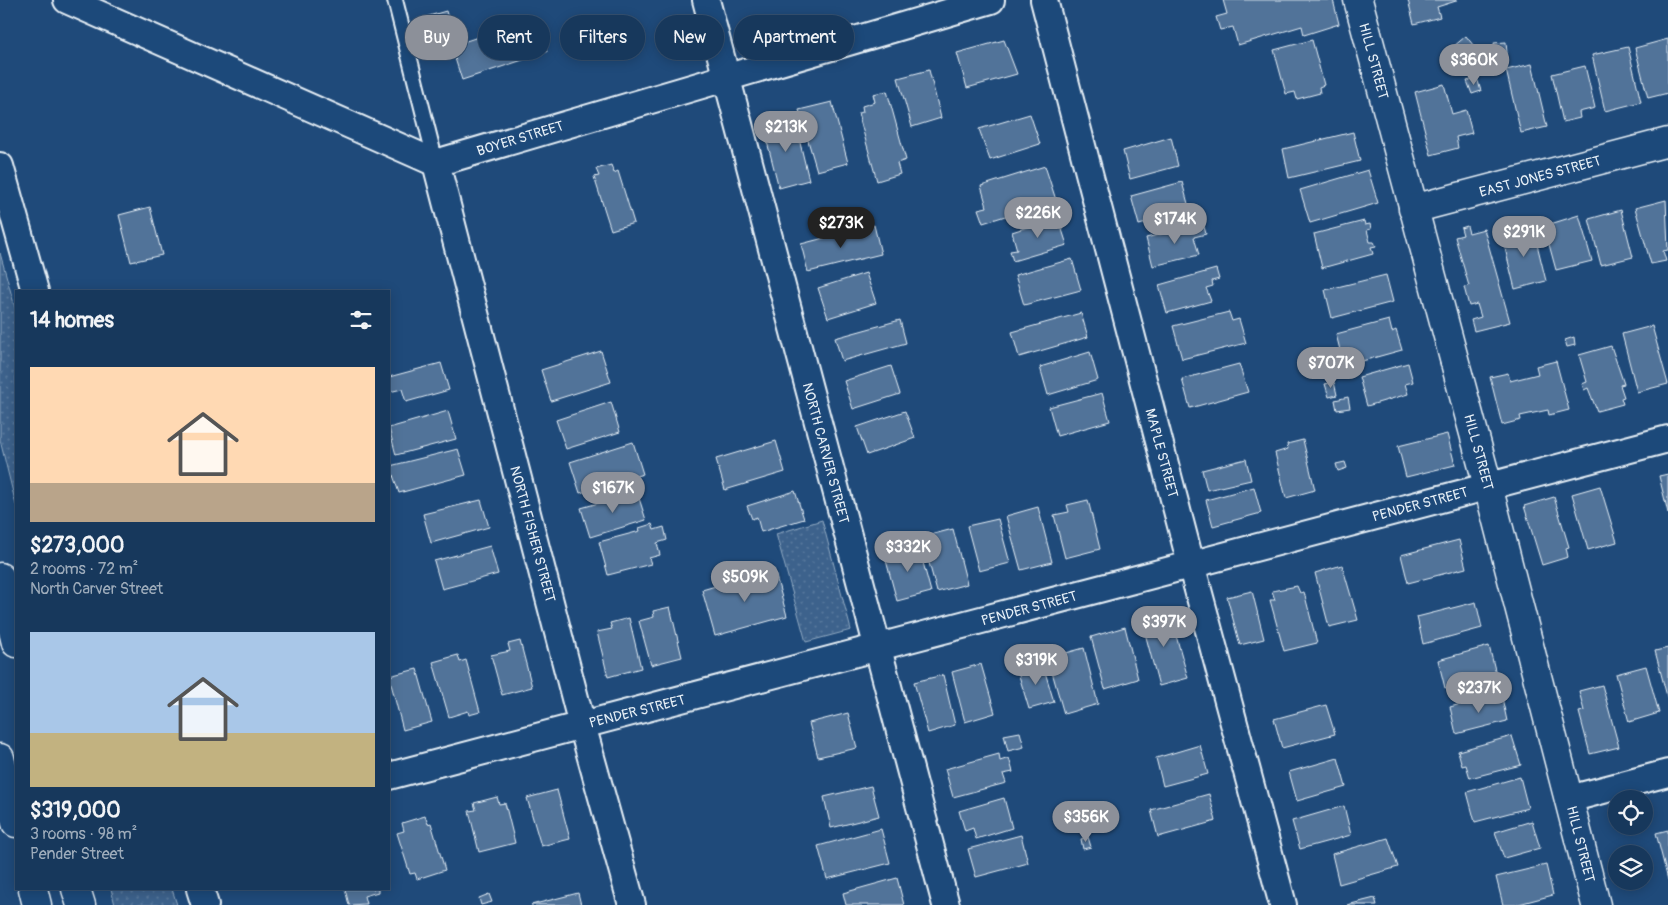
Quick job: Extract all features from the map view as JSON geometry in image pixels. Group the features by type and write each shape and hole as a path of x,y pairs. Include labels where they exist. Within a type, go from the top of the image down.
{"street":[{"path":"67,0 436,163"},
{"name":"NORTH CARVER STREET","path":"706,0 946,905"},
{"name":"BOYER STREET","path":"436,163 991,0"},
{"name":"MAPLE STREET","path":"1044,0 1282,905"},
{"name":"HILL STREET","path":"1358,0 1488,486 1596,905"},
{"name":"EAST JONES STREET","path":"1413,209 1668,142"},
{"name":"NORTH FISHER STREET","path":"436,163 582,725 632,905"},
{"path":"0,166 35,290"},
{"name":"PENDER STREET","path":"390,776 877,649 1191,564 1668,439"},
{"path":"0,576 15,639"},
{"path":"0,758 15,819"},
{"path":"1569,799 1668,773"},
{"path":"33,890 37,905"},
{"path":"76,890 81,905"},
{"path":"200,890 205,905"}],"lane":[{"path":"395,0 436,163"}],"shaded area":[{"path":"0,253 15,307 15,501 0,440"},
{"path":"822,520 851,630 806,642 776,534"},
{"path":"111,890 172,890 177,905 115,905"}],"building":[{"path":"1223,0 1333,0 1339,24 1304,35 1302,26 1238,45 1233,27 1220,30 1216,17 1227,14"},
{"path":"1408,0 1456,1 1437,7 1440,17 1414,24"},
{"path":"446,11 447,15 432,15"},
{"path":"1466,36 1477,50 1457,66 1447,52"},
{"path":"478,37 478,60 523,60 462,80 456,60 468,60 468,40"},
{"path":"1668,39 1668,93 1648,98 1635,48"},
{"path":"1004,40 1017,74 967,88 957,53"},
{"path":"1312,40 1324,85 1319,87 1320,93 1297,99 1295,92 1286,94 1274,50"},
{"path":"1506,42 1507,53 1496,55 1494,43"},
{"path":"1628,47 1641,102 1605,111 1592,55"},
{"path":"1532,64 1547,127 1521,133 1506,70"},
{"path":"1585,66 1595,108 1579,112 1580,118 1563,122 1552,74"},
{"path":"929,70 941,118 912,127 898,78"},
{"path":"1477,78 1481,91 1472,94 1467,81"},
{"path":"1444,84 1452,114 1466,110 1472,133 1456,137 1458,148 1431,155 1415,92"},
{"path":"887,91 906,160 897,163 900,174 877,181 858,113 863,112 862,106 875,102 873,94"},
{"path":"832,102 848,163 817,171 799,110"},
{"path":"1030,114 1040,144 990,160 979,129"},
{"path":"794,118 809,180 779,188 763,126"},
{"path":"1353,132 1360,161 1289,178 1283,149"},
{"path":"1171,137 1178,166 1130,179 1123,151"},
{"path":"611,165 614,173 618,171 634,223 611,230 594,177 599,176 596,169"},
{"path":"1045,166 1056,200 983,223 978,209 987,207 981,186"},
{"path":"1368,170 1378,203 1310,223 1300,190"},
{"path":"1182,182 1190,211 1139,225 1131,196"},
{"path":"1666,200 1668,250 1663,251 1666,261 1651,264 1635,208"},
{"path":"150,207 162,255 131,262 119,215"},
{"path":"1621,210 1633,257 1601,265 1589,219"},
{"path":"1579,215 1592,261 1556,270 1544,226"},
{"path":"1058,217 1067,245 1013,261 1010,251 1017,250 1012,232"},
{"path":"1364,221 1365,225 1370,224 1371,229 1367,230 1370,242 1374,242 1376,246 1371,247 1373,254 1322,268 1314,234"},
{"path":"1203,223 1206,234 1194,237 1199,255 1153,266 1146,238"},
{"path":"874,225 881,254 808,272 801,244"},
{"path":"1467,226 1469,233 1484,229 1510,322 1474,331 1471,320 1481,317 1477,304 1469,306 1464,287 1469,286 1455,237 1463,235 1461,228"},
{"path":"1533,228 1546,281 1515,289 1502,236"},
{"path":"1072,259 1081,290 1024,305 1015,275"},
{"path":"1216,269 1219,279 1212,281 1213,286 1206,288 1211,301 1167,313 1159,285"},
{"path":"866,273 876,303 828,318 818,288"},
{"path":"1386,275 1393,302 1332,318 1325,290"},
{"path":"1229,312 1232,321 1239,319 1246,343 1182,359 1173,326"},
{"path":"1081,313 1088,337 1019,357 1012,332"},
{"path":"900,320 906,343 842,361 835,338"},
{"path":"1389,320 1392,332 1396,330 1402,350 1344,366 1336,334"},
{"path":"1652,326 1668,384 1637,392 1622,334"},
{"path":"1574,337 1575,345 1567,347 1565,340"},
{"path":"1611,346 1624,384 1620,385 1624,397 1621,398 1623,404 1597,411 1588,388 1584,390 1582,384 1587,382 1579,355"},
{"path":"601,351 611,382 551,401 541,370"},
{"path":"1090,352 1098,380 1048,395 1040,367"},
{"path":"1556,361 1569,410 1549,415 1548,410 1520,416 1521,420 1502,425 1490,377 1508,373 1510,381 1538,374 1536,366"},
{"path":"441,363 449,390 406,402 402,389 390,392 390,377"},
{"path":"1408,363 1413,382 1405,384 1408,394 1367,406 1359,377"},
{"path":"1239,364 1248,392 1190,408 1182,379"},
{"path":"891,366 900,394 853,409 844,381"},
{"path":"1322,367 1323,373 1314,375 1313,369"},
{"path":"1334,382 1337,395 1329,397 1325,384"},
{"path":"1102,393 1110,421 1057,436 1049,407"},
{"path":"1348,397 1350,408 1337,410 1335,400"},
{"path":"611,402 620,432 566,449 556,420"},
{"path":"448,411 456,439 396,455 390,428"},
{"path":"905,411 915,438 867,455 857,427"},
{"path":"1447,434 1455,465 1406,477 1398,446"},
{"path":"1303,440 1315,490 1286,498 1275,453 1288,449 1287,444"},
{"path":"776,441 785,472 725,490 716,459"},
{"path":"633,442 643,474 580,493 570,462"},
{"path":"458,449 466,475 399,493 390,466"},
{"path":"1246,459 1251,480 1207,490 1202,470"},
{"path":"1345,462 1347,468 1338,471 1336,464"},
{"path":"1668,474 1668,513 1659,476"},
{"path":"1600,486 1617,542 1588,550 1572,494"},
{"path":"1254,487 1261,513 1213,526 1206,500"},
{"path":"795,491 804,519 761,532 757,517 752,519 747,506"},
{"path":"637,492 646,520 590,537 581,508"},
{"path":"1554,497 1569,547 1566,548 1568,557 1542,565 1524,506"},
{"path":"481,500 489,527 431,543 423,514"},
{"path":"1088,500 1100,549 1065,558 1054,515 1069,512 1067,505"},
{"path":"1038,507 1052,562 1021,570 1006,516"},
{"path":"998,519 1010,563 979,571 967,526"},
{"path":"652,524 654,530 664,527 667,540 657,543 660,555 649,558 651,564 608,575 599,542 640,531 639,528"},
{"path":"953,529 967,584 937,592 922,537"},
{"path":"1459,540 1466,568 1408,583 1401,555"},
{"path":"918,544 931,592 897,601 884,553"},
{"path":"490,546 498,574 442,589 434,561"},
{"path":"1342,565 1358,620 1329,627 1315,573"},
{"path":"774,569 787,616 715,636 702,590"},
{"path":"1297,586 1300,593 1304,592 1317,643 1284,651 1270,600 1275,600 1272,591"},
{"path":"1252,591 1264,639 1240,645 1227,597"},
{"path":"1476,602 1482,628 1423,644 1417,617"},
{"path":"670,607 682,657 651,665 639,621 654,617 653,611"},
{"path":"1169,611 1188,678 1159,686 1141,618"},
{"path":"629,618 641,668 608,677 597,632 612,629 610,623"},
{"path":"1125,627 1138,679 1105,689 1091,637"},
{"path":"520,641 532,687 502,695 491,655 510,651 508,644"},
{"path":"1489,646 1496,674 1445,688 1438,660"},
{"path":"1084,648 1098,704 1064,714 1048,658"},
{"path":"1668,648 1668,700 1655,651"},
{"path":"458,655 460,662 466,660 480,712 469,715 468,711 449,717 433,662"},
{"path":"1042,662 1054,702 1029,709 1017,669"},
{"path":"981,664 995,713 965,722 952,672"},
{"path":"1646,666 1659,713 1629,722 1616,674"},
{"path":"417,669 432,722 403,730 390,676"},
{"path":"943,675 955,725 928,733 914,682"},
{"path":"1602,685 1619,747 1590,754 1579,712 1584,711 1579,691"},
{"path":"1501,693 1507,721 1456,734 1450,707"},
{"path":"1326,705 1335,734 1282,748 1274,719"},
{"path":"848,713 857,748 818,757 809,723"},
{"path":"1020,732 1024,747 1008,751 1004,735"},
{"path":"1512,736 1521,765 1470,778 1466,765 1462,766 1458,751"},
{"path":"1200,745 1208,774 1163,786 1156,758"},
{"path":"999,754 1000,761 1009,758 1013,772 1003,774 1006,783 953,797 945,769"},
{"path":"1338,758 1346,787 1297,801 1289,772"},
{"path":"1520,777 1528,808 1475,822 1467,792"},
{"path":"871,786 879,816 831,828 824,797"},
{"path":"557,790 570,839 541,846 527,798"},
{"path":"1209,794 1216,821 1158,837 1151,810"},
{"path":"497,797 499,804 505,803 515,843 479,852 469,811 476,810 474,803"},
{"path":"1004,798 1012,828 976,839 973,828 965,831 959,811"},
{"path":"1344,806 1351,835 1300,849 1292,821"},
{"path":"425,816 428,824 431,823 445,870 417,879 415,873 410,874 397,833 404,831 402,823"},
{"path":"1532,821 1540,848 1504,858 1495,832"},
{"path":"881,829 890,863 827,879 818,846"},
{"path":"1668,830 1668,880 1656,833"},
{"path":"1021,835 1028,863 976,877 968,849"},
{"path":"1088,837 1091,847 1083,849 1081,839"},
{"path":"1388,838 1398,867 1339,884 1332,854"},
{"path":"1546,865 1553,895 1515,905 1503,905 1496,877"},
{"path":"897,878 904,905 846,905 843,893"},
{"path":"345,890 378,890 378,892 364,896 366,904 349,905"},
{"path":"578,893 581,905 531,905"},
{"path":"489,894 492,902 481,905 479,898"},
{"path":"1375,898 1377,905 1347,905"}]}
